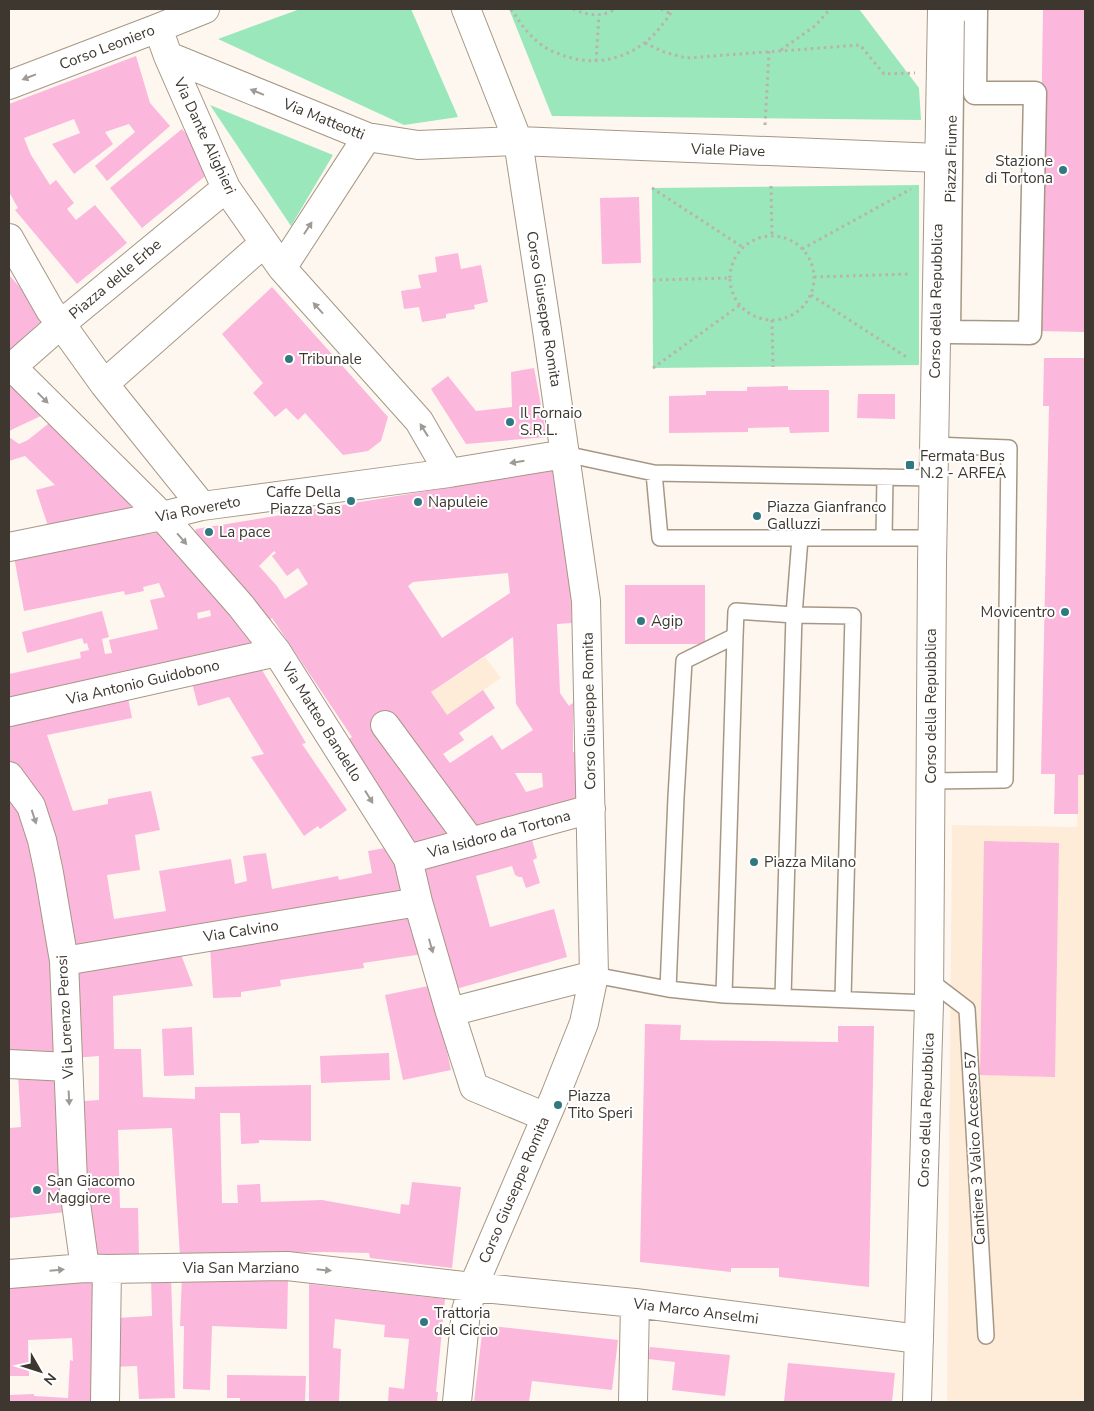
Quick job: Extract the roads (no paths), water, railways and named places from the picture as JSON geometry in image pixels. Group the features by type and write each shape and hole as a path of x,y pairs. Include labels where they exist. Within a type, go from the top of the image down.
{"street":[{"name":"Corso Leoniero","path":"9,85 205,9"},
{"name":"Corso Giuseppe Romita","path":"457,1402 466,1311 474,1287 584,1023 594,975 586,601 518,141 466,9"},
{"name":"Corso della Repubblica","path":"917,1402 929,991 932,538 942,9"},
{"name":"Piazza Fiume","path":"976,9 975,93 1035,93 1030,333 949,332 953,10 976,9"},
{"path":"158,28 168,56"},
{"name":"Via Matteotti","path":"168,56 367,137 418,144 518,141"},
{"name":"Via Dante Alighieri","path":"168,56 226,188 282,268 419,421 449,473"},
{"path":"282,268 367,137"},
{"name":"Viale Piave","path":"518,141 939,158"},
{"name":"Piazza delle Erbe","path":"202,506 104,384 61,324 226,188"},
{"path":"9,238 50,310 61,324 10,365"},
{"path":"104,384 264,243"},
{"name":"Via Matteo Bandello","path":"10,365 162,516 241,606 277,652 408,859 418,902 474,1087 546,1117"},
{"name":"Via Rovereto","path":"9,546 162,516 202,506 449,473 565,454"},
{"name":"Via Antonio Guidobono","path":"9,712 277,652"},
{"path":"385,725 470,842"},
{"name":"Via Lorenzo Perosi","path":"9,776 31,806 42,840 64,961 73,1182 96,1268 105,1402"},
{"name":"Via Isidoro da Tortona","path":"408,859 591,809"},
{"name":"Via Calvino","path":"64,961 418,902"},
{"path":"450,1012 594,975"},
{"path":"9,1064 68,1067"},
{"name":"Via San Marziano","path":"9,1274 96,1268 287,1266 474,1287"},
{"name":"Via Marco Anselmi","path":"474,1287 635,1303 919,1338"},
{"path":"633,1402 635,1303"}],"lane":[{"path":"930,781 1005,780 1009,458 1009,448 934,444"},
{"path":"565,454 654,473 933,478"},
{"path":"654,473 660,538 932,538"},
{"path":"884,538 885,477"},
{"path":"783,997 794,615 800,538"},
{"path":"724,994 736,611 794,615 853,616 843,999"},
{"path":"668,989 684,661 735,636"},
{"path":"594,975 668,989 783,997 843,999 929,991"},
{"name":"Cantiere 3 Valico Accesso 57","path":"929,991 967,1009 986,1336"}],"place":[{"name":"Stazione di Tortona","path":"1063,170"},
{"name":"Tribunale","path":"289,359"},
{"name":"Il Fornaio S.R.L.","path":"510,422"},
{"name":"Fermata Bus N.2 - ARFEA","path":"910,465"},
{"name":"Caffe Della Piazza Sas","path":"351,501"},
{"name":"Napuleie","path":"418,502"},
{"name":"Piazza Gianfranco Galluzzi","path":"757,516"},
{"name":"La pace","path":"209,532"},
{"name":"Movicentro","path":"1065,612"},
{"name":"Agip","path":"641,621"},
{"name":"Piazza Milano","path":"754,862"},
{"name":"Piazza Tito Speri","path":"558,1105"},
{"name":"San Giacomo Maggiore","path":"37,1190"},
{"name":"Trattoria del Ciccio","path":"424,1322"}]}
